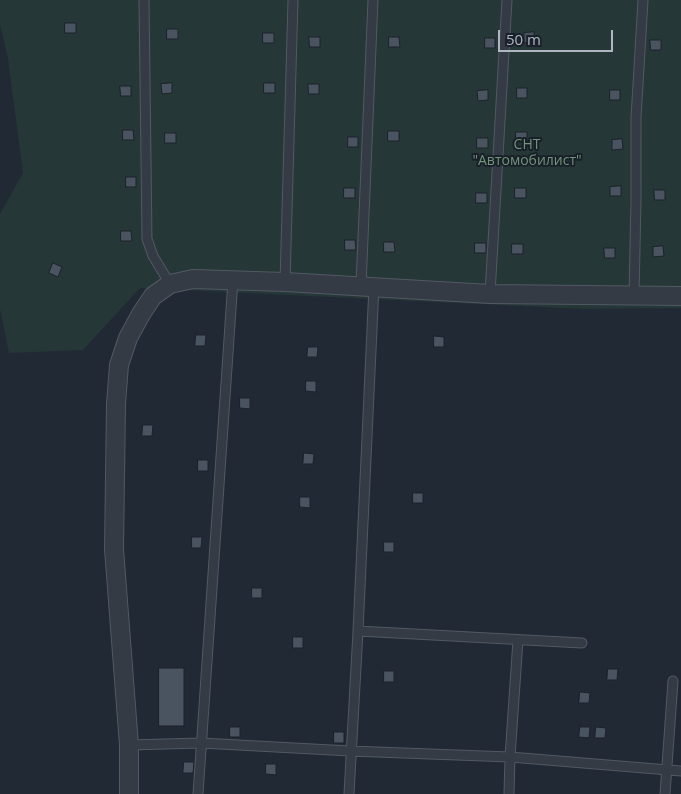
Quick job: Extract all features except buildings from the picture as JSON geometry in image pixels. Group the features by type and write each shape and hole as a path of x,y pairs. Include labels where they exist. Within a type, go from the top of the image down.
{"street":[{"path":"129,794 129,745 114,549 116,404 119,365 128,338 153,296 170,284 193,279 368,286 490,294 681,296"}],"lane":[{"path":"144,0 147,239 153,256 170,284"},
{"path":"285,282 293,0"},
{"path":"349,794 358,631 368,286 373,0"},
{"path":"490,294 507,0"},
{"path":"634,296 636,118 643,0"},
{"path":"198,794 233,280"},
{"path":"358,631 582,643"},
{"path":"509,794 518,640"},
{"path":"665,794 673,681"},
{"path":"129,745 201,743 350,751 510,756 681,771"}],"green space":[{"name":"СНТ \"Автомобилист\"","path":"0,0 681,0 681,308 585,309 140,288 83,350 9,353 0,309 0,214 23,173 8,59 0,25"}]}
